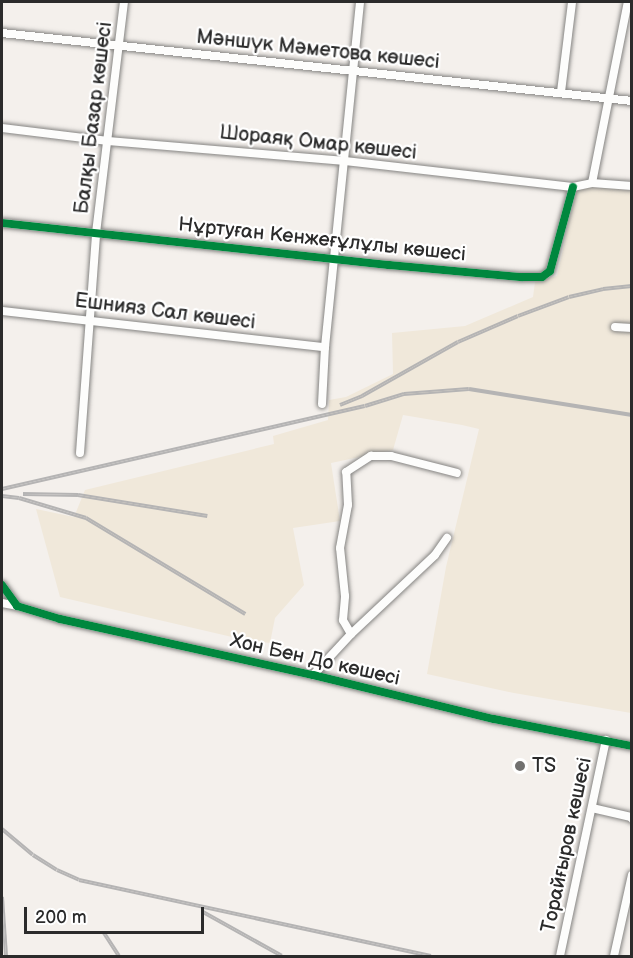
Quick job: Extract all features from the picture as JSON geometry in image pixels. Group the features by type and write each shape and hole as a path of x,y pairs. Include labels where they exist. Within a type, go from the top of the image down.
{"street":[{"name":"Балқы Базар көшесі","path":"80,453 96,233 124,2"},
{"path":"322,404 325,347 360,2"},
{"path":"561,92 572,2"},
{"path":"592,183 628,2"},
{"name":"Мәншүк Мәметова көшесі","path":"2,33 632,101"},
{"name":"Шораяқ Омар көшесі","path":"2,128 108,141 345,161 573,187 592,183 632,186"},
{"name":"Нұртуған Кенжеғұлұлы көшесі","path":"2,223 334,259 542,277 550,271 573,187"},
{"name":"Ешнияз Сал көшесі","path":"2,311 325,347"},
{"path":"615,327 632,328"},
{"path":"351,634 343,620 345,596 340,548 348,505 346,472 371,456 391,456 457,473"},
{"path":"313,675 351,634 428,562 447,538"},
{"path":"2,585 17,606"},
{"name":"Хон Бен До көшесі","path":"2,603 60,619 313,675 494,719 632,746"},
{"name":"Торайғыров көшесі","path":"560,957 606,740"},
{"path":"592,808 632,819"},
{"path":"614,957 632,875"}],"shaded area":[{"path":"592,183 631,191 631,713 514,693 427,674 446,567 479,429 462,425 403,415 393,450 331,463 340,521 293,528 304,585 275,618 270,643 245,640 60,597 36,509 74,517 85,490 274,444 273,436 328,420 329,400 346,397 393,374 392,333 465,326 533,297 535,282 557,276 576,192"}],"railway":[{"path":"340,405 362,396 458,342 518,316 569,297 603,289 632,286"},
{"path":"2,489 365,406 404,394 469,389 632,415"},
{"path":"23,494 78,495 207,516"},
{"path":"2,496 19,498 86,518 245,614"},
{"path":"2,829 33,855 79,880 431,956"},
{"path":"2,897 6,956"},
{"path":"203,912 282,956"},
{"path":"104,933 119,956"}],"cycle path":[{"path":"2,223 389,265 542,277 550,271 573,187"},
{"path":"2,585 17,606 60,619 313,675 494,719 632,746"}],"place":[{"name":"TS","path":"520,766"}]}
